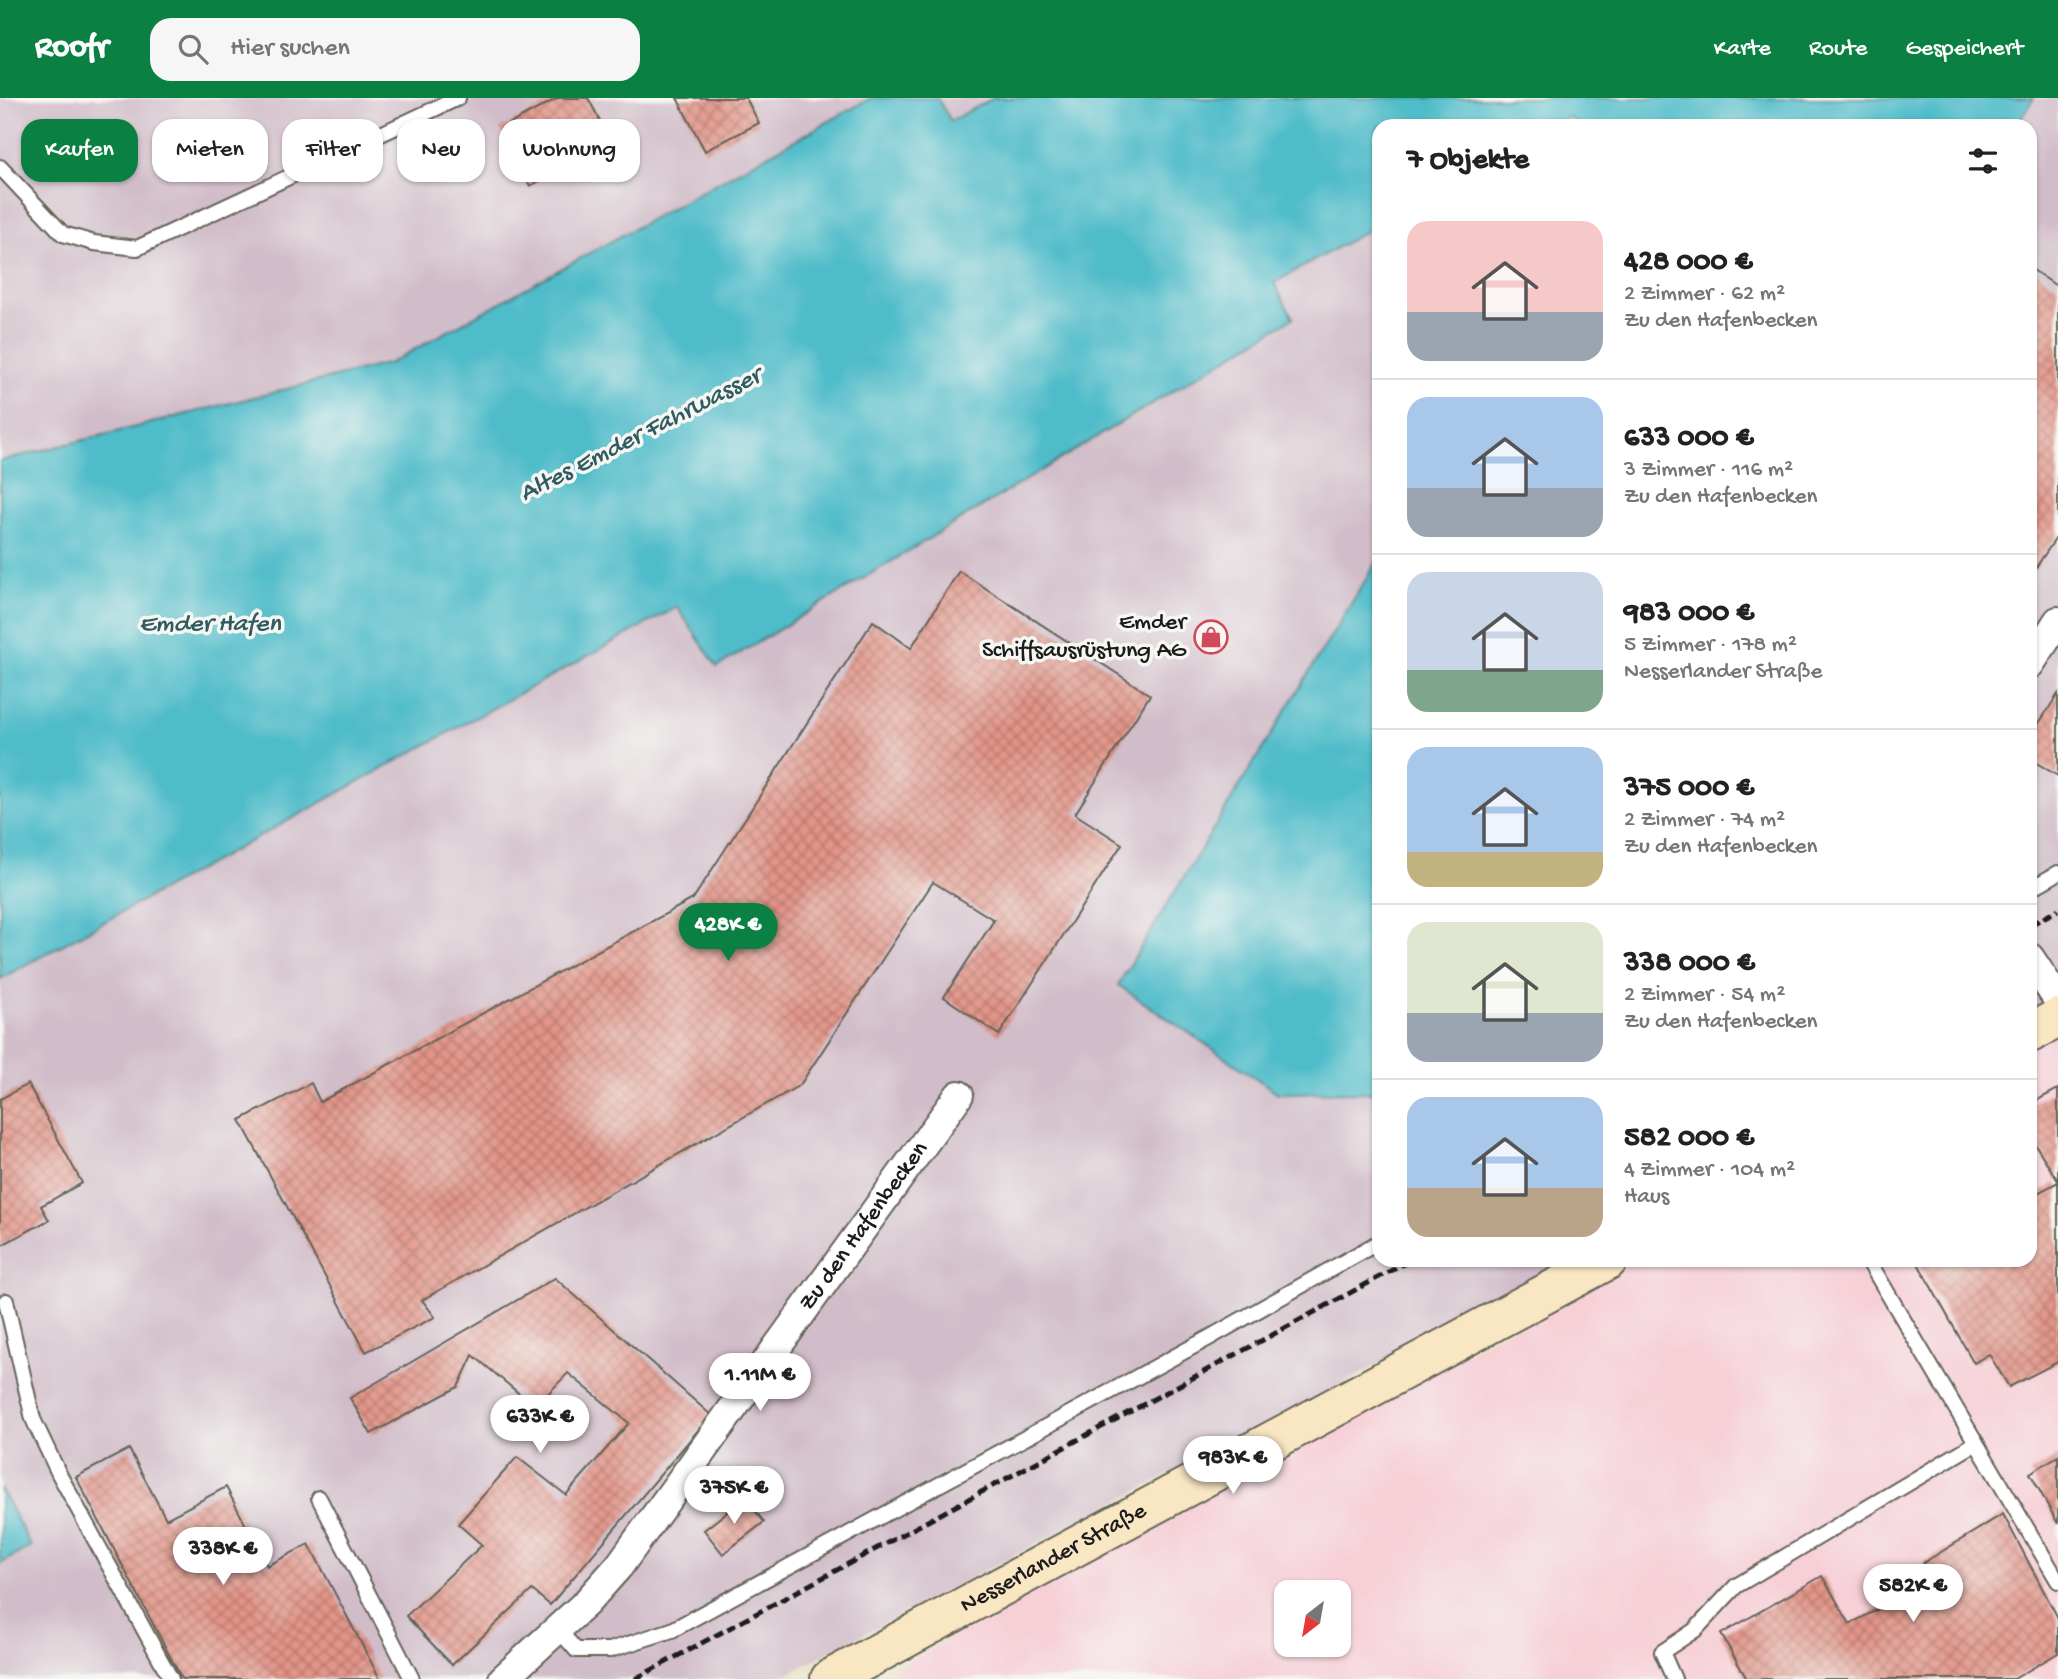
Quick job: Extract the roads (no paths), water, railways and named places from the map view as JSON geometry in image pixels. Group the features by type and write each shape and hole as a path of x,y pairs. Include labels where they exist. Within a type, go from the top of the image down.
{"main road":[{"path":"2037,1029 2058,1018"},
{"name":"Nesserlander Straße","path":"830,1679 1595,1267"}],"street":[{"path":"2037,653 2058,621"},
{"path":"2037,968 2058,1000"},
{"name":"Zu den Hafenbecken","path":"503,1679 558,1629 619,1566 959,1095"}],"lane":[{"path":"0,167 63,234 94,243 136,248 458,98"},
{"path":"2037,885 2058,873"},
{"path":"558,1629 576,1650 610,1650 672,1630 1207,1339 1372,1246"},
{"path":"1872,1267 2058,1581"},
{"path":"6,1301 33,1419 58,1474 171,1679"},
{"path":"1674,1679 1662,1652 1695,1630 1736,1586 1976,1443"},
{"path":"319,1498 412,1679"}],"water":[{"name":"Emder Hafen","path":"871,98 937,98 951,121 993,98 2034,98 2020,119 1372,119 1372,228 1274,283 1293,318 717,667 677,607 0,979 0,461 390,363"},
{"path":"1372,569 1372,1092 1278,1093 1118,985"},
{"path":"0,1488 31,1546 0,1564"}],"railway":[{"path":"2037,921 2058,910"},
{"path":"635,1679 1398,1267"}],"place":[{"name":"Emder Schiffsausrüstung AG","path":"1211,637"}],"water label":[{"name":"Altes Emder Fahrwasser","path":"641,436"}]}
